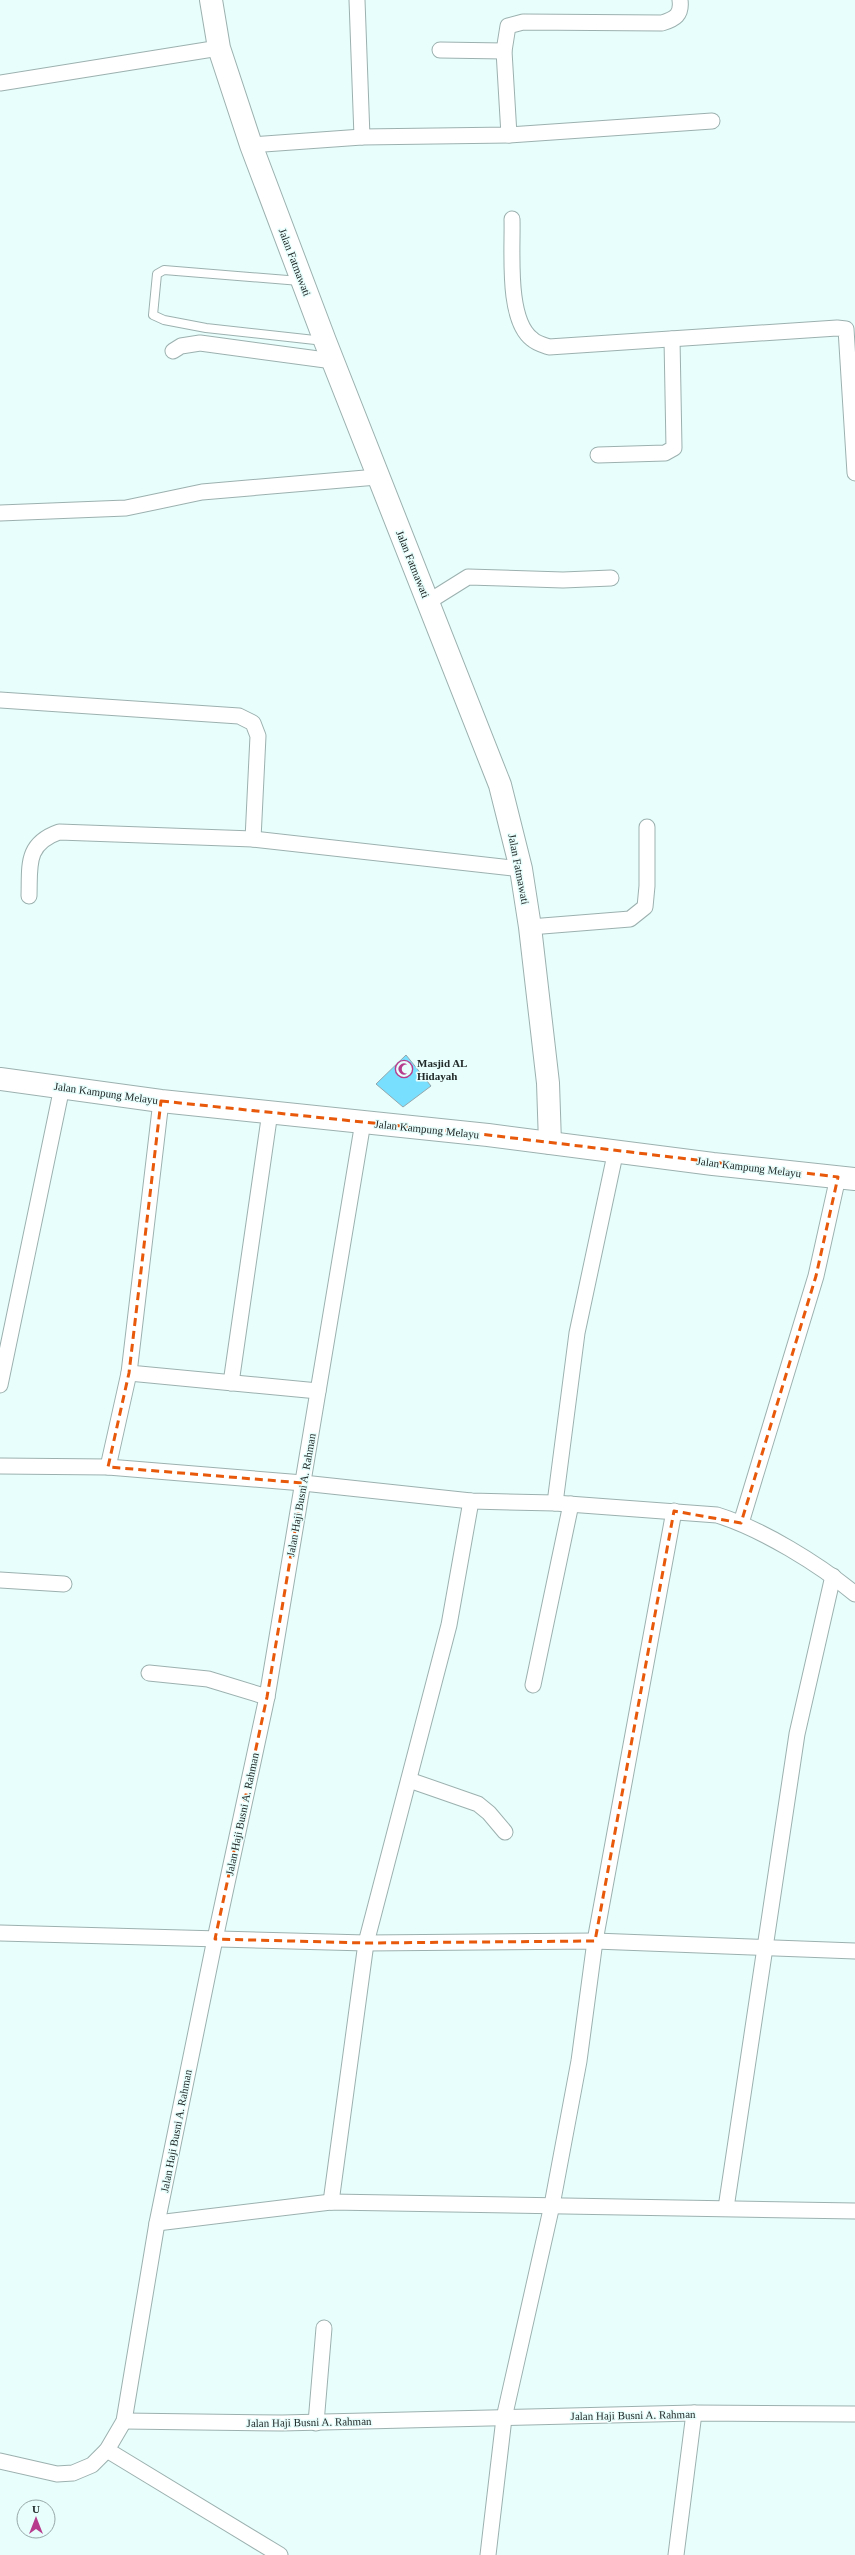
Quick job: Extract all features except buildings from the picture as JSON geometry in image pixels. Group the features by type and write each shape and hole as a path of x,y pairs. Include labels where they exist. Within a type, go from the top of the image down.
{"street":[{"name":"Jalan Fatmawati","path":"211,0 219,48 251,145 329,351 500,785 521,868 530,927 548,1083 550,1143"},
{"path":"357,0 362,137"},
{"path":"509,134 504,51 505,34 508,26 514,23 662,23 674,20 679,14 680,0"},
{"path":"0,83 219,48"},
{"path":"440,50 504,51"},
{"path":"251,145 362,137 509,134 712,121"},
{"path":"512,219 515,309 521,326 532,339 549,347 837,328 846,329 855,473"},
{"path":"598,455 665,453 674,448 672,339"},
{"path":"173,352 185,345 200,343 329,351"},
{"path":"0,513 126,508 202,492 378,476"},
{"path":"428,602 468,578 563,580 611,578"},
{"path":"0,700 239,716 253,723 258,736 253,838"},
{"path":"530,927 630,920 645,907 647,886 647,827"},
{"path":"29,896 31,857 36,847 44,837 59,832 253,838 521,868"},
{"name":"Jalan Kampung Melayu","path":"0,1079 161,1101 616,1150 846,1178"},
{"path":"0,1385 62,1087"},
{"path":"108,1467 129,1373 161,1101"},
{"path":"231,1383 270,1112"},
{"name":"Jalan Haji Busni A. Rahman","path":"363,1122 267,1697 215,1939 157,2223 124,2421 316,2423 694,2413 855,2414"},
{"path":"556,1502 578,1327 616,1150"},
{"path":"741,1523 846,1178"},
{"path":"129,1373 318,1391"},
{"path":"0,1466 108,1467 303,1483 471,1501 556,1502 717,1515 741,1523 833,1576 855,1594"},
{"path":"331,2202 366,1943 449,1625 471,1501"},
{"path":"534,1685 571,1504"},
{"path":"488,2555 504,2418 552,2205 579,2061 595,1941 674,1511"},
{"path":"726,2208 763,1948 801,1711 833,1576"},
{"path":"0,1580 64,1584"},
{"path":"149,1673 208,1678 267,1697"},
{"path":"409,1780 478,1804 489,1813 506,1832"},
{"path":"0,1933 366,1943 595,1941 855,1951"},
{"path":"157,2223 331,2202 855,2211"},
{"path":"316,2423 324,2328"},
{"path":"676,2555 694,2413"},
{"path":"0,2461 57,2474 73,2473 92,2465 107,2450 124,2421"},
{"path":"107,2450 280,2555"}],"lane":[{"path":"302,281 164,270 157,274 153,315 164,320 329,351"}],"highlighted area":[{"path":"161,1101 488,1135 838,1177 816,1276 741,1523 674,1511 595,1941 366,1943 215,1939 267,1697 303,1483 108,1467 129,1373"}],"place":[{"name":"Masjid AL Hidayah","path":"404,1069"}]}
